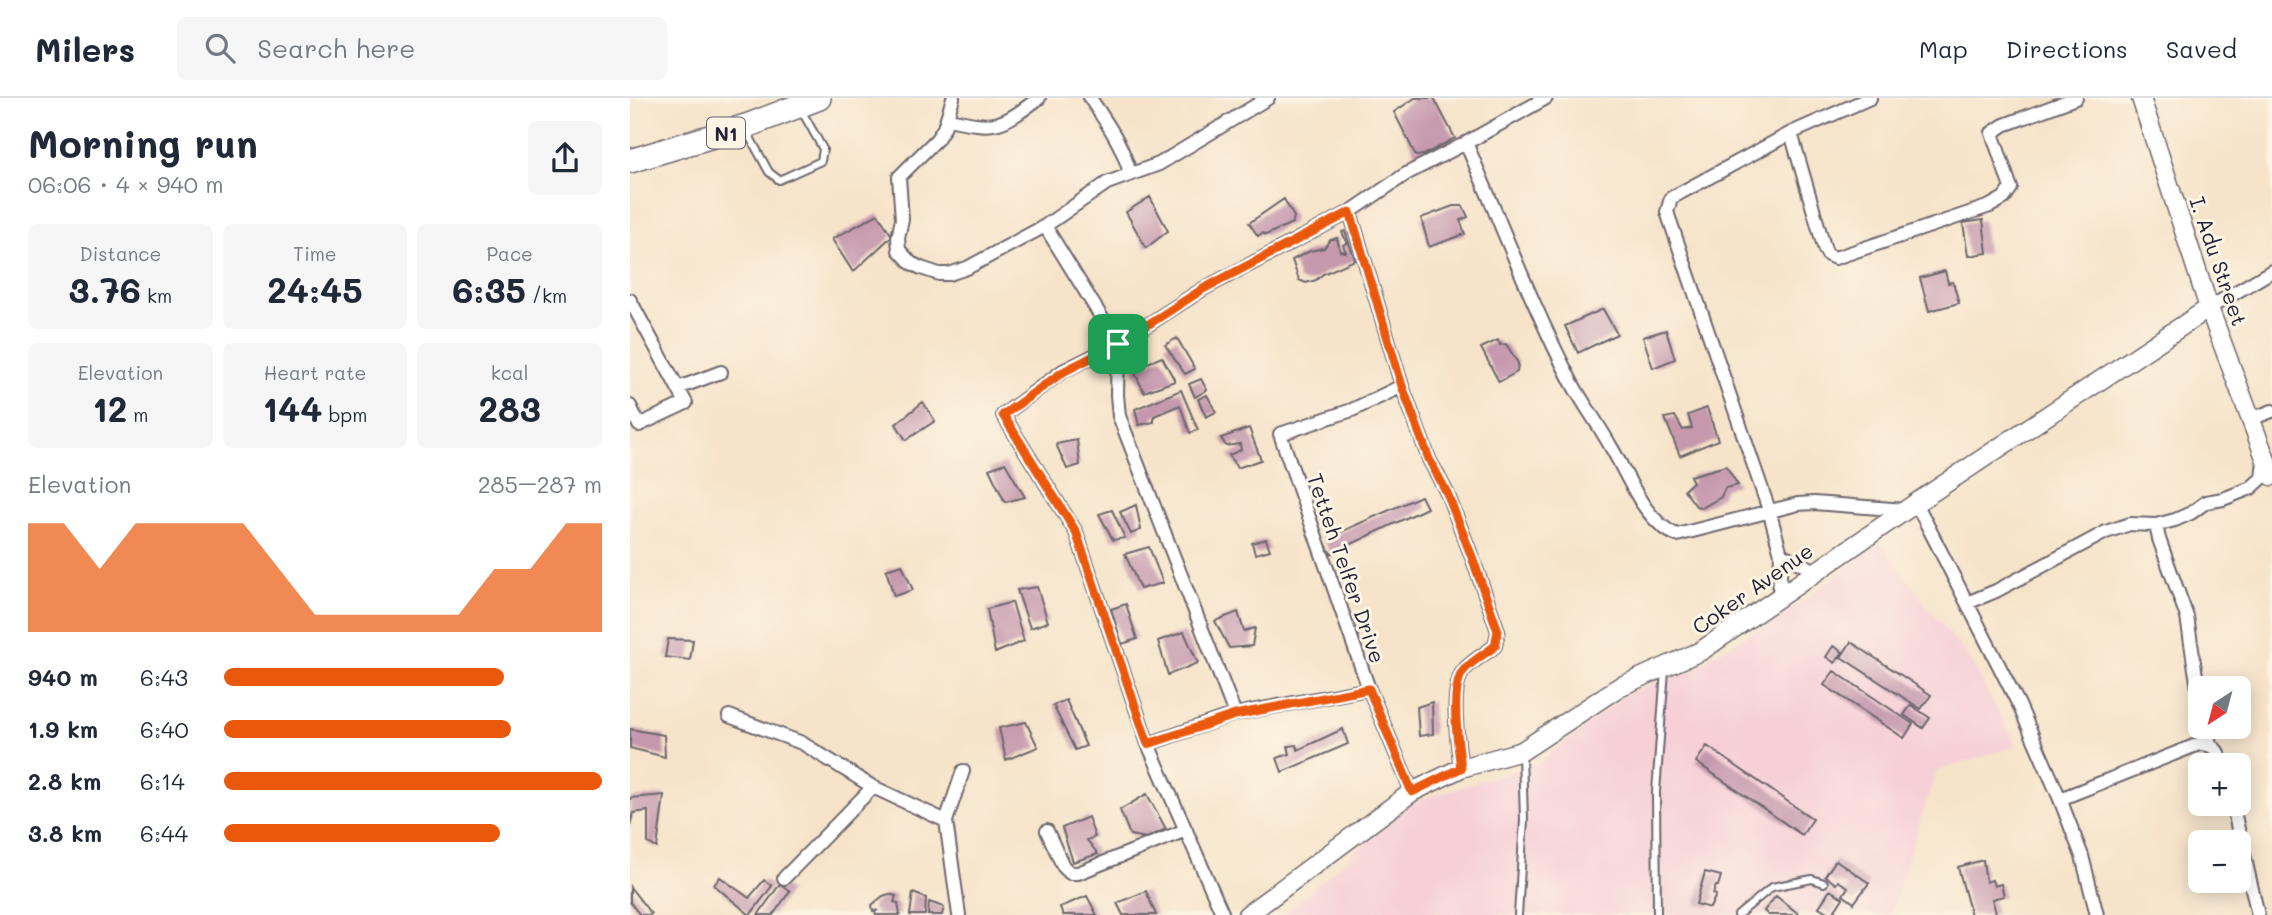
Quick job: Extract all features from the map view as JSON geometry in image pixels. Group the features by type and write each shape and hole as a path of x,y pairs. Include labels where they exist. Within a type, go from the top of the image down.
{"highway":[{"name":"N1","path":"630,161 744,127 809,102"}],"street":[{"path":"953,98 948,118 937,139 899,177 902,219 898,244 903,255 921,268 939,274 950,274 967,268 1045,226 1097,189 1159,164 1268,98"},
{"path":"948,118 989,126 1000,124 1011,120 1039,98"},
{"path":"1090,98 1118,141 1126,157 1129,174"},
{"path":"1223,915 1148,744 1076,532 1003,415 1063,372 1118,344 1203,289 1350,212 1406,174 1546,98"},
{"path":"1779,597 1780,554 1769,510 1667,212 1667,205 1671,198 1791,133 1870,98"},
{"path":"1791,133 1825,250 1835,258 1990,206 2004,198 2011,188 1992,133 2004,125 2076,98"},
{"name":"I. Adu Street","path":"2141,98 2210,308 2272,476"},
{"path":"1466,143 1561,359 1638,497 1661,525 1677,535 1769,510 1814,503 1910,506 1967,603 2019,705 2060,799 2081,856 2097,915"},
{"path":"1350,212 1402,386 1429,459 1447,493 1498,631 1495,646 1464,670 1460,677 1455,715 1461,768"},
{"path":"1045,226 1118,344 1119,416 1235,715"},
{"name":"Coker Avenue","path":"1257,912 1412,792 1461,768 1522,751 1619,687 1701,651 1910,506 2210,308 2272,271"},
{"path":"630,301 686,404 639,425 630,406"},
{"path":"678,387 721,372"},
{"name":"Tetteh Telfer Drive","path":"1402,386 1352,410 1280,434 1369,689 1412,792"},
{"path":"2251,419 2272,411"},
{"path":"1967,603 1996,591 2106,532 2130,524 2156,525 2191,513 2206,502 2223,499 2251,488 2262,478 2264,456"},
{"path":"2156,525 2187,617 2196,676"},
{"path":"1780,554 1816,571"},
{"path":"1148,744 1235,715 1369,689"},
{"path":"729,716 802,743 873,787 946,821"},
{"path":"2209,739 2210,744 2220,753"},
{"path":"2060,799 2199,744 2210,744"},
{"path":"959,915 946,821 963,771"},
{"path":"784,878 873,787"},
{"path":"2235,816 2258,915"},
{"path":"1047,831 1063,866 1070,873 1078,873 1186,830"}],"lane":[{"path":"744,127 769,172 779,180 821,161 824,156 809,102"},
{"path":"1657,915 1657,792 1665,668"},
{"path":"1518,915 1524,820 1522,751"},
{"path":"1738,915 1772,887 1812,879 1824,883"}],"shaded area":[{"path":"1880,541 1926,605 1967,655 2017,746 1936,771 1890,915 1284,915 1411,802 1538,764 1626,694 1693,668 1810,596"}],"building":[{"path":"1415,98 1434,98 1455,138 1424,155 1416,156 1394,112"},
{"path":"1150,197 1168,231 1146,248 1126,212"},
{"path":"1284,199 1294,217 1292,223 1258,236 1249,223"},
{"path":"1453,206 1463,206 1468,217 1460,220 1465,234 1429,247 1421,218"},
{"path":"878,214 892,236 853,272 832,239"},
{"path":"1983,220 1987,253 1968,256 1963,223"},
{"path":"1345,231 1355,260 1323,274 1316,280 1306,283 1299,280 1292,260 1310,251 1324,248 1330,240 1337,238 1340,251 1346,252 1343,245 1347,243 1342,232"},
{"path":"1945,271 1948,283 1953,282 1959,303 1929,311 1920,278"},
{"path":"1603,309 1617,334 1578,353 1565,326"},
{"path":"1666,330 1675,359 1653,368 1643,337"},
{"path":"1177,338 1195,369 1185,374 1165,345"},
{"path":"1498,340 1500,345 1506,344 1518,363 1517,372 1499,382 1481,348"},
{"path":"1162,357 1175,381 1144,392 1133,369"},
{"path":"1201,379 1207,390 1195,397 1189,384"},
{"path":"1181,390 1198,430 1190,433 1180,405 1154,416 1154,422 1139,425 1135,409"},
{"path":"1207,395 1216,412 1206,417 1198,399"},
{"path":"923,402 935,421 906,440 896,424"},
{"path":"1707,408 1718,440 1680,456 1665,418 1675,416 1683,430 1692,428 1688,415"},
{"path":"1249,428 1261,460 1237,468 1229,455 1241,450 1240,444 1226,446 1221,438"},
{"path":"1077,440 1080,465 1067,469 1056,444"},
{"path":"1005,463 1025,497 1005,502 989,469"},
{"path":"1726,466 1738,485 1725,488 1721,497 1702,508 1696,506 1684,490 1693,482 1690,476"},
{"path":"1421,496 1427,508 1331,554 1312,518 1321,513 1336,534"},
{"path":"1136,505 1141,530 1131,534 1120,512"},
{"path":"1112,510 1125,538 1113,540 1099,514"},
{"path":"1266,539 1270,550 1255,554 1252,543"},
{"path":"1149,547 1163,583 1140,589 1125,554"},
{"path":"902,565 913,590 894,596 886,570"},
{"path":"1037,587 1048,622 1030,628 1017,590"},
{"path":"1012,602 1024,641 995,653 987,609"},
{"path":"1126,604 1137,639 1122,644 1111,609"},
{"path":"1238,612 1244,631 1255,628 1252,646 1229,648 1215,621"},
{"path":"1184,632 1198,663 1168,675 1158,641"},
{"path":"668,639 693,640 690,660 665,657"},
{"path":"1851,642 1931,695 1921,709 1841,657"},
{"path":"1833,646 1843,652 1835,663 1826,657"},
{"path":"1834,671 1913,724 1904,738 1824,685"},
{"path":"1066,700 1086,746 1075,750 1053,705"},
{"path":"1432,702 1433,734 1419,736 1417,707"},
{"path":"1911,705 1930,718 1923,728 1904,715"},
{"path":"1026,722 1038,747 1006,760 999,728"},
{"path":"630,729 664,735 665,757 630,748"},
{"path":"1343,729 1348,744 1282,772 1277,758 1290,754 1288,746 1296,745 1298,750"},
{"path":"1707,746 1813,819 1802,835 1696,762"},
{"path":"1147,794 1166,829 1147,838 1130,835 1120,810"},
{"path":"664,795 657,848 648,843 648,811 633,813 630,826 630,798"},
{"path":"1088,817 1095,837 1087,840 1098,854 1073,862 1062,828"},
{"path":"1836,860 1869,883 1854,903 1843,895 1848,887 1838,881 1836,884 1825,876"},
{"path":"1983,860 1986,882 1992,880 1994,886 2001,884 2004,896 1992,899 1996,913 1971,915 1958,867"},
{"path":"1705,872 1721,876 1710,908 1696,904"},
{"path":"720,877 749,898 764,880 772,886 750,915 714,885"},
{"path":"780,884 790,891 773,915 758,915"},
{"path":"630,887 650,915 640,915 630,902"},
{"path":"1830,890 1843,898 1832,915 1819,907"},
{"path":"1146,891 1156,915 1123,915 1117,903"},
{"path":"913,893 926,898 925,915 910,915"},
{"path":"889,894 896,896 894,902 898,903 900,915 876,915 878,910 873,911 872,905"},
{"path":"1087,896 1097,915 1063,915 1060,907"},
{"path":"1776,896 1800,915 1768,915 1764,911"},
{"path":"929,902 944,907 942,915 928,915"}],"route":[{"path":"1350,212 1402,386 1429,459 1447,493 1498,631 1495,646 1464,670 1460,677 1455,715 1461,768 1412,792 1369,689 1235,715 1148,744 1076,532 1003,415 1063,372 1118,344 1203,289 1350,212"}]}
